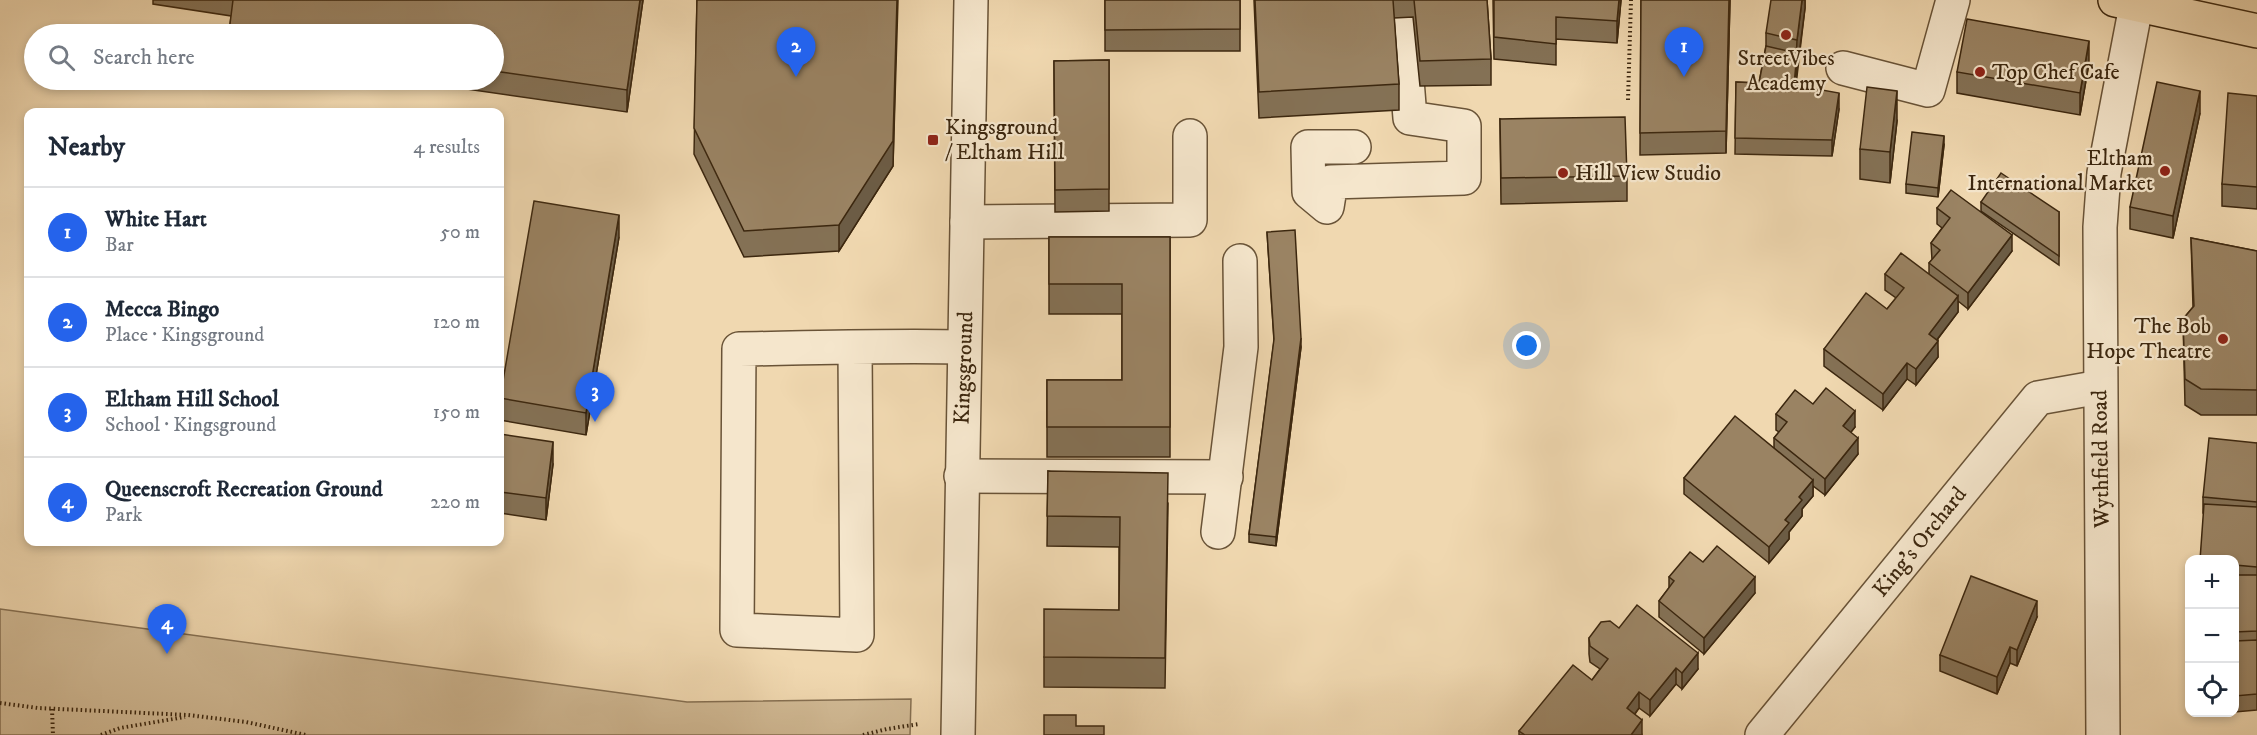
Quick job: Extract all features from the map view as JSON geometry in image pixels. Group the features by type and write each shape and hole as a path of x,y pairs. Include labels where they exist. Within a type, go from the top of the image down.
{"main road":[{"path":"2125,3 2175,7 2257,31"}],"street":[{"name":"Kingsground","path":"958,727 971,0"},
{"path":"1843,68 1928,90 1953,0"},
{"name":"Wythfield Road","path":"2103,735 2100,227 2104,173 2125,3"},
{"path":"1354,147 1308,147 1309,192 1327,207 1331,182 1464,178 1464,126 1410,118 1402,17"},
{"path":"967,222 1190,220 1190,136"},
{"path":"1218,532 1241,347 1240,261"},
{"path":"855,348 857,635 737,630 739,349 913,345 964,347"},
{"name":"King's Orchard","path":"1762,735 2038,398 2100,387"},
{"path":"961,476 1226,477"}],"path":[{"path":"1628,100 1631,0"},
{"path":"0,703 191,716 246,722 306,735"},
{"path":"52,708 52,735"},
{"path":"101,735 120,728 191,716"},
{"path":"863,735 887,729 958,727"}],"shaded area":[{"path":"0,609 687,702 911,699 910,735 0,735"}],"building":[{"path":"233,0 640,0 627,90 504,72 504,24 230,24"},
{"path":"697,0 897,0 893,141 839,225 744,231 694,128"},
{"path":"1105,0 1240,0 1240,29 1105,30"},
{"path":"1255,0 1393,0 1399,84 1259,92"},
{"path":"1414,0 1487,0 1491,59 1420,61"},
{"path":"1494,0 1619,0 1617,21 1556,17 1556,44 1494,37"},
{"path":"1641,0 1729,0 1726,131 1640,133"},
{"path":"1771,0 1802,0 1797,40 1766,33"},
{"path":"1967,19 2089,41 2080,93 1957,72"},
{"path":"1766,46 1797,53 1794,85 1839,93 1832,140 1735,138 1736,82 1759,83"},
{"path":"1109,60 1109,189 1055,190 1054,61"},
{"name":"Eltham International Market","path":"2157,82 2200,91 2173,216 2130,207"},
{"path":"1867,87 1897,91 1890,152 1860,149"},
{"path":"2228,93 2257,96 2257,187 2222,184"},
{"path":"1625,117 1627,176 1501,178 1500,119"},
{"path":"1912,132 1944,136 1938,188 1906,184"},
{"path":"2001,173 2059,212 2059,256 1981,202"},
{"path":"1951,190 2012,235 1968,293 1929,263 1940,250 1931,243 1950,218 1937,208"},
{"path":"534,201 619,215 586,413 504,399 504,375"},
{"path":"1295,230 1301,338 1276,537 1249,534 1274,339 1267,232"},
{"path":"1049,237 1170,237 1170,427 1047,427 1047,380 1122,380 1122,284 1049,284"},
{"name":"The Bob Hope Theatre","path":"2191,238 2257,251 2257,390 2201,389 2185,379 2183,319 2194,306"},
{"path":"1901,253 1958,296 1929,334 1938,341 1916,369 1907,363 1883,394 1824,349 1866,293 1887,309 1904,288 1885,274"},
{"path":"1826,388 1855,411 1843,426 1858,438 1825,479 1774,438 1787,422 1776,414 1795,390 1813,404"},
{"path":"1735,416 1813,480 1799,497 1802,500 1785,520 1789,523 1769,547 1684,478"},
{"path":"504,435 553,442 546,498 504,493"},
{"path":"2209,438 2257,443 2257,502 2203,497"},
{"path":"1048,471 1168,473 1165,658 1044,657 1044,609 1119,610 1120,517 1047,516"},
{"path":"2204,504 2257,507 2257,567 2239,565 2239,555 2200,555"},
{"path":"1717,546 1755,577 1704,638 1659,601 1674,581 1669,577 1690,552 1703,562"},
{"path":"2239,575 2257,575 2257,631 2239,632"},
{"path":"1971,576 2037,601 2017,650 2010,647 1997,677 1940,655"},
{"path":"1637,605 1698,653 1682,673 1676,668 1650,700 1639,692 1627,708 1642,720 1631,735 1525,735 1519,731 1573,665 1592,680 1608,659 1590,646 1589,638 1601,622 1610,621 1619,628"},
{"path":"2257,640 2257,694 2239,696 2239,641"},
{"path":"1044,715 1076,715 1076,726 1104,726 1104,735 1044,735"}],"place":[{"name":"StreetVibes Academy","path":"1786,35"},
{"name":"Top Chef Cafe","path":"1980,72"},
{"name":"Mecca Bingo","path":"796,77"},
{"name":"White Hart","path":"1684,77"},
{"name":"Kingsground / Eltham Hill","path":"933,140"},
{"name":"Eltham International Market","path":"2165,171"},
{"name":"Hill View Studio","path":"1563,173"},
{"name":"The Bob Hope Theatre","path":"2223,339"},
{"name":"Eltham Hill School","path":"595,422"},
{"name":"Queenscroft Recreation Ground","path":"167,654"}]}
